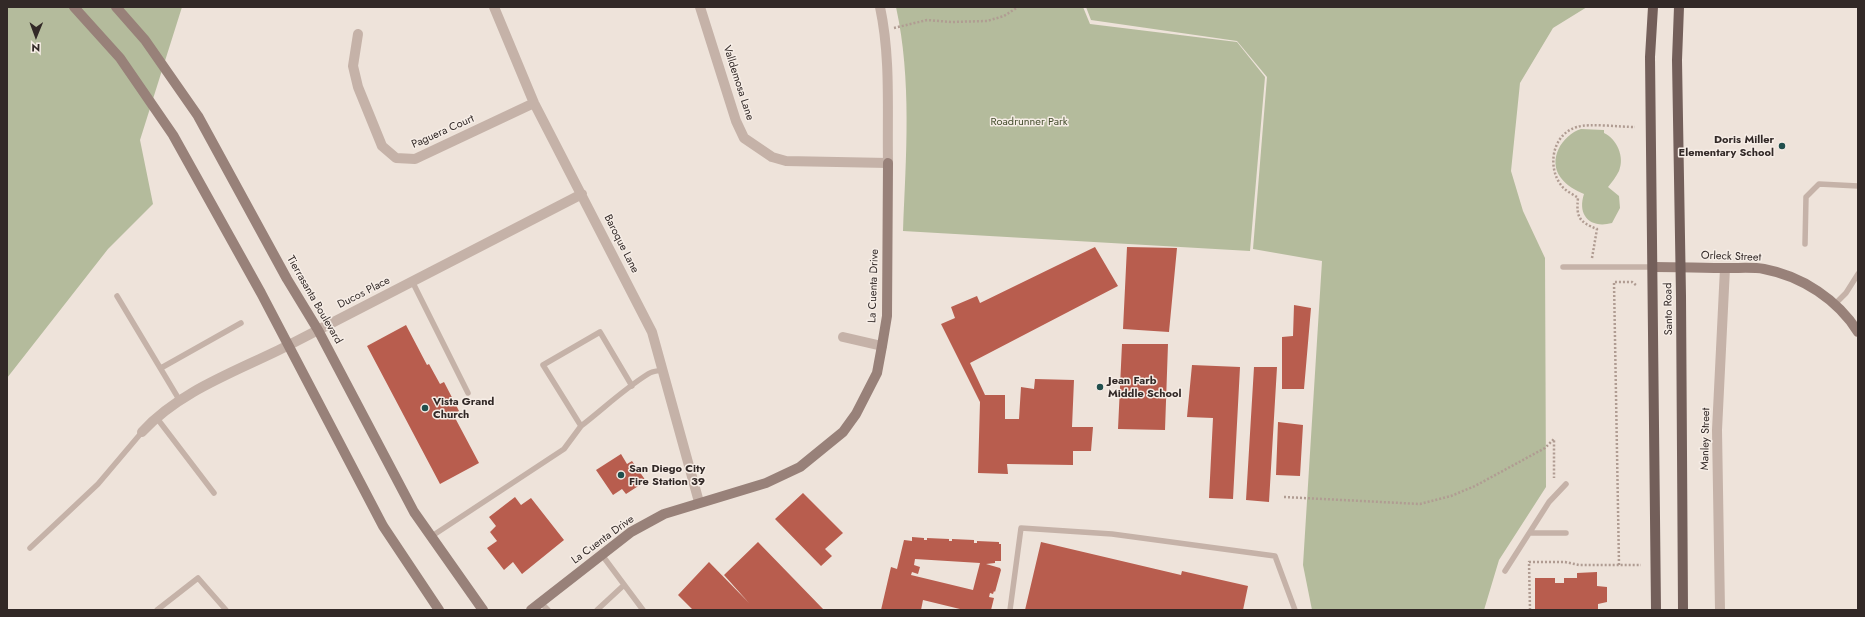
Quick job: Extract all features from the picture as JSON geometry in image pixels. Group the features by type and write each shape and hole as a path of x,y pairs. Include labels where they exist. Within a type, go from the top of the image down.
{"main road":[{"path":"74,7 120,58 173,135 260,293 383,526 439,610"},
{"name":"Tierrasanta Boulevard","path":"116,7 145,40 198,116 287,279 318,330 414,512 483,610"},
{"name":"Santo Road","path":"1652,7 1650,57 1654,267 1656,610"},
{"name":"Santo Road","path":"1679,7 1677,60 1683,610"},
{"name":"La Cuenta Drive","path":"531,610 544,606 602,555 631,532 664,514 699,502 766,483 800,467 843,432 856,414 877,373 882,346 887,316 888,163"},
{"name":"Orleck Street","path":"1654,267 1764,269 1795,279 1822,293 1851,321 1858,332"}],"street":[{"name":"Baroque Lane","path":"494,7 534,103 652,332 699,502"},
{"name":"Valldemosa Lane","path":"700,7 736,121 744,138 772,157 786,161 888,163"},
{"name":"La Cuenta Drive","path":"880,7 887,62 888,163"},
{"name":"Paguera Court","path":"358,34 353,66 358,87 382,146 396,158 415,159 534,103"},
{"name":"Ducos Place","path":"142,432 156,417 205,386 288,346 582,194"},
{"name":"Manley Street","path":"1720,610 1717,430 1725,268"},
{"path":"843,337 882,346"}],"lane":[{"path":"1805,244 1806,197 1819,184 1858,186"},
{"path":"1563,267 1654,267"},
{"path":"1834,304 1846,293 1858,274"},
{"path":"412,281 468,393"},
{"path":"117,296 180,401"},
{"path":"161,368 241,323"},
{"path":"581,426 543,365 600,332 632,386"},
{"path":"432,536 564,449 581,426 649,373 662,370"},
{"path":"156,417 214,493"},
{"path":"30,548 98,484 142,432"},
{"path":"1505,570 1549,502 1566,484"},
{"path":"1010,610 1021,528 1112,534 1275,556 1295,610"},
{"path":"1530,533 1566,532"},
{"path":"602,555 644,610"},
{"path":"157,610 198,578 226,610"},
{"path":"597,610 624,585"}],"path":[{"path":"884,31 927,20 951,22 987,21 1004,16 1018,7"},
{"path":"1590,267 1596,229 1587,226 1579,219 1577,210 1578,198 1562,187 1557,180 1553,160 1555,150 1559,139 1567,132 1577,127 1635,127"},
{"path":"1618,565 1614,282 1632,282 1637,286"},
{"path":"1284,497 1420,504 1451,496 1475,486 1545,448 1554,440 1554,478"},
{"path":"1530,610 1529,562 1565,562 1579,565 1641,565"}],"green space":[{"path":"7,7 182,7 140,140 153,204 108,249 7,378"},
{"name":"Roadrunner Park","path":"896,7 1083,7 1090,24 1237,42 1265,77 1250,251 903,231 907,118 904,62"},
{"path":"1086,7 1587,7 1553,28 1520,83 1511,171 1523,211 1545,258 1546,487 1499,560 1484,610 1312,610 1303,565 1322,261 1253,249 1267,77 1237,41 1091,20"},
{"path":"1581,129 1604,130 1604,133 1613,140 1619,149 1621,166 1608,187 1619,196 1620,208 1612,223 1597,224 1587,219 1582,208 1584,194 1566,183 1557,171 1556,156 1563,142 1574,132"}],"building":[{"path":"1095,247 1118,286 970,363 985,395 1005,395 1005,419 1019,419 1021,387 1034,389 1035,379 1074,380 1072,427 1093,427 1091,451 1073,451 1073,465 1007,464 1008,474 978,473 980,402 941,324 955,318 951,307 977,296 980,303"},
{"path":"1127,247 1177,248 1169,332 1123,329"},
{"path":"1294,305 1311,308 1304,389 1282,389 1282,337 1293,336"},
{"path":"406,325 427,365 429,364 440,384 444,382 459,411 453,414 479,463 440,484 367,346"},
{"path":"1122,344 1168,344 1165,430 1118,429"},
{"path":"1192,365 1240,367 1233,499 1209,498 1213,418 1187,417"},
{"path":"1254,367 1277,367 1269,502 1246,500"},
{"path":"1278,422 1303,425 1300,476 1276,475"},
{"name":"San Diego City Fire Station 39","path":"621,454 627,464 632,461 646,481 626,494 622,489 613,495 596,470"},
{"path":"803,493 843,533 825,549 832,556 821,566 775,519"},
{"path":"515,497 521,505 531,498 564,540 522,574 513,562 504,570 487,548 497,541 490,532 496,526 489,517"},
{"path":"912,537 924,538 924,540 927,540 927,538 949,539 949,541 952,541 952,539 974,540 974,543 977,543 977,541 999,542 999,544 1001,544 1001,561 986,564 1000,568 1001,570 995,592 994,591 993,594 990,593 989,597 994,598 991,610 964,610 923,600 921,610 881,610 891,567 897,569 904,540 912,541","holes":["915,559 980,563 973,590 911,575 912,572 918,574 920,567 914,565"]},
{"path":"758,542 824,610 693,610 678,595 709,562 749,603 724,575"},
{"path":"1041,542 1181,575 1182,571 1248,586 1243,610 1025,610"},
{"path":"1597,572 1597,586 1607,587 1607,602 1598,604 1598,610 1535,610 1535,578 1555,578 1555,583 1564,583 1564,578 1577,578 1577,573"}],"place":[{"name":"Doris Miller Elementary School","path":"1782,146"},
{"name":"Jean Farb Middle School","path":"1100,387"},
{"name":"Vista Grand Church","path":"425,408"},
{"name":"San Diego City Fire Station 39","path":"621,475"}]}
